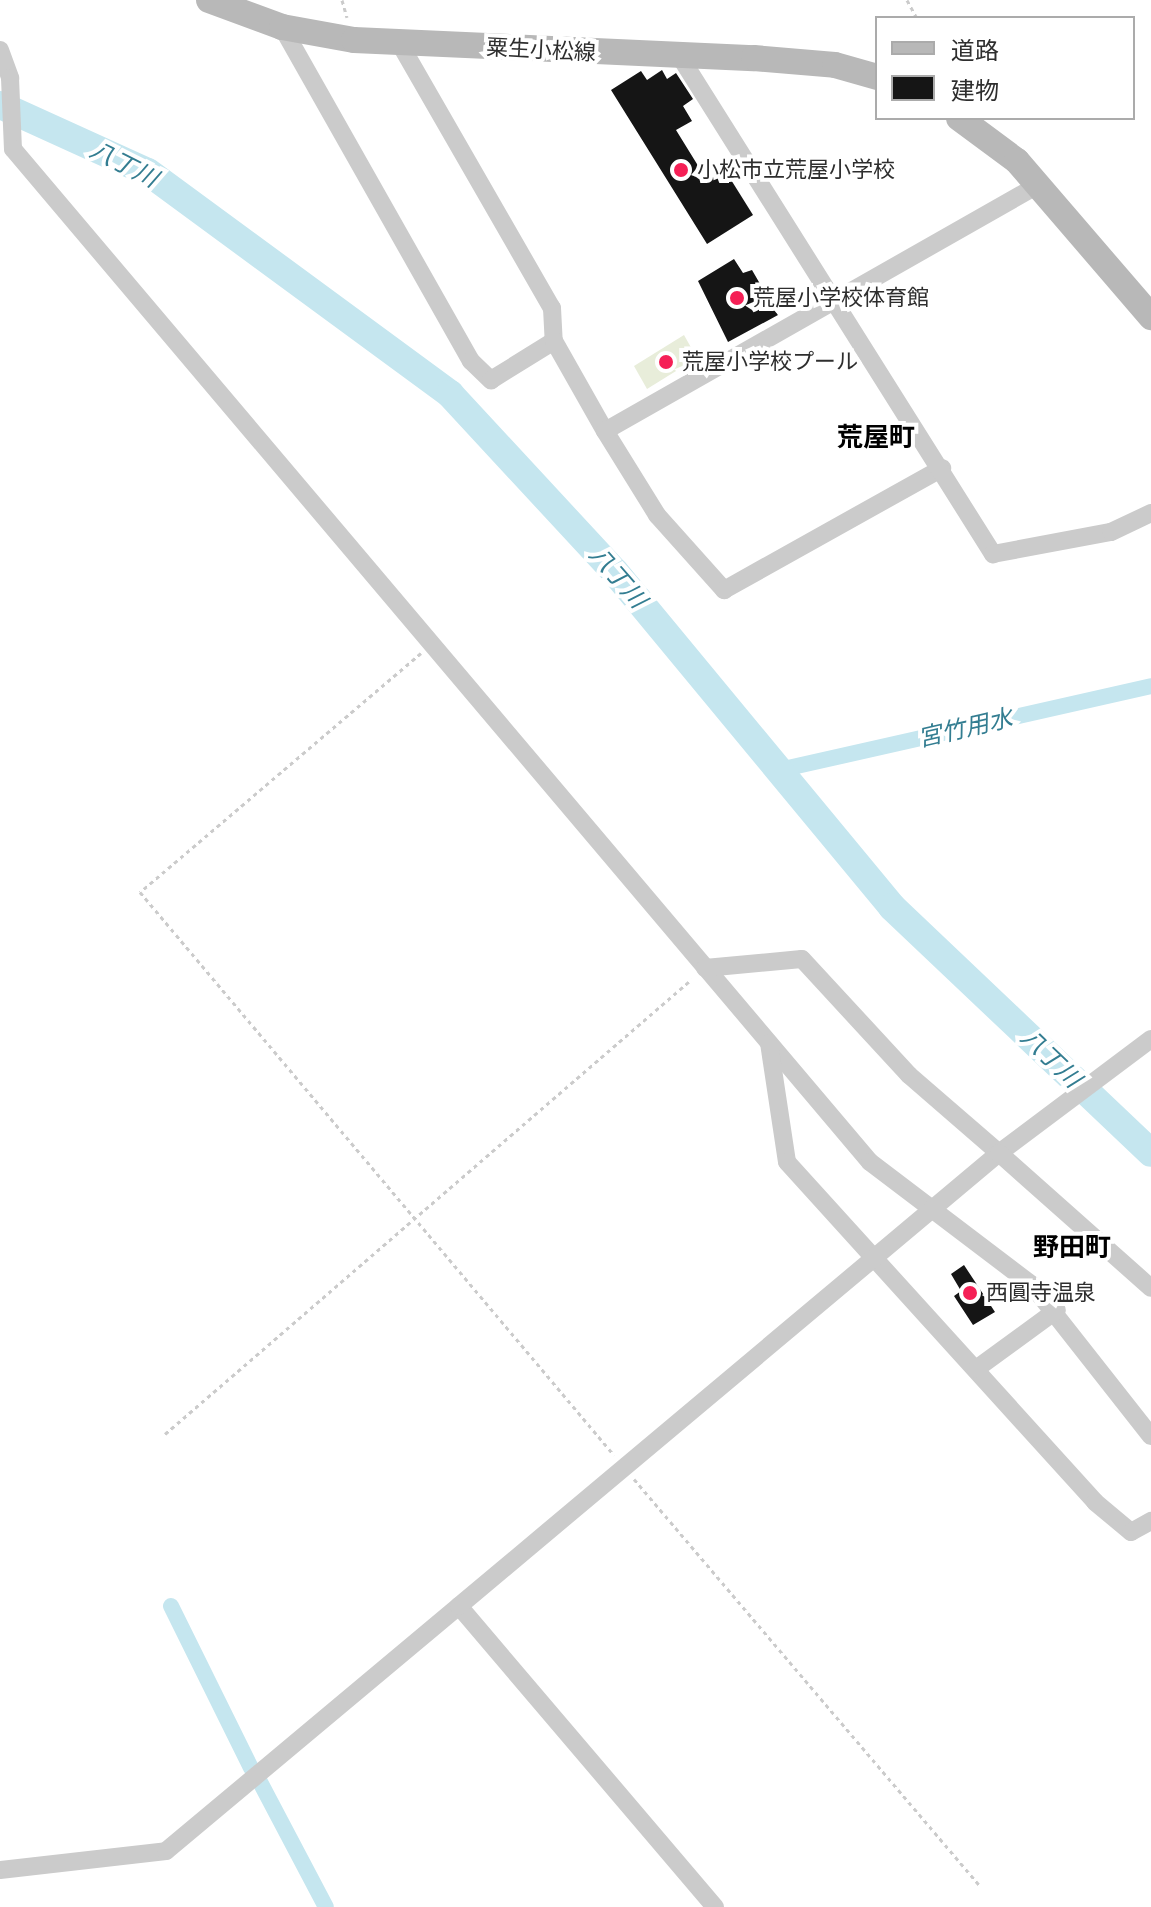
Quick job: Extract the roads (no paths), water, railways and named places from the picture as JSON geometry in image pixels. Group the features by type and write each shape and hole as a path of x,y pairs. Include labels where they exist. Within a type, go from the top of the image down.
{"main road":[{"name":"粟生小松線","path":"209,0 282,27 400,44 679,55 835,65 875,76"},
{"path":"961,120 1039,184 1151,317"}],"street":[{"path":"282,27 471,361 491,380 554,341"},
{"path":"400,44 552,308 554,341 605,431 657,515 724,590 942,468"},
{"path":"0,50 10,78 10,147 870,1162 926,1208 974,1236 1057,1310 1151,1436"},
{"path":"679,55 942,468 993,554 1111,532 1151,513"},
{"path":"605,431 1039,184"},
{"path":"705,968 802,959 909,1075 1151,1288"},
{"path":"0,1870 166,1851 926,1208 1151,1039"},
{"path":"769,1043 787,1162 870,1258 976,1369 1095,1502 1131,1532 1151,1521"},
{"path":"976,1369 1057,1310"},
{"path":"459,1606 715,1907"}],"waterway":[{"name":"八丁川","path":"0,105 148,172 450,394 615,572 892,907 1151,1153"},
{"name":"宮竹用水","path":"779,770 1151,686"},
{"path":"171,1606 251,1768"},
{"path":"260,1782 326,1907"}],"place":[{"name":"小松市立荒屋小学校","path":"681,170"},
{"name":"荒屋小学校体育館","path":"737,298"},
{"name":"荒屋小学校プール","path":"666,362"},
{"name":"西圓寺温泉","path":"970,1293"}],"district":[{"name":"荒屋町","path":"876,438"},
{"name":"野田町","path":"1072,1248"}]}
